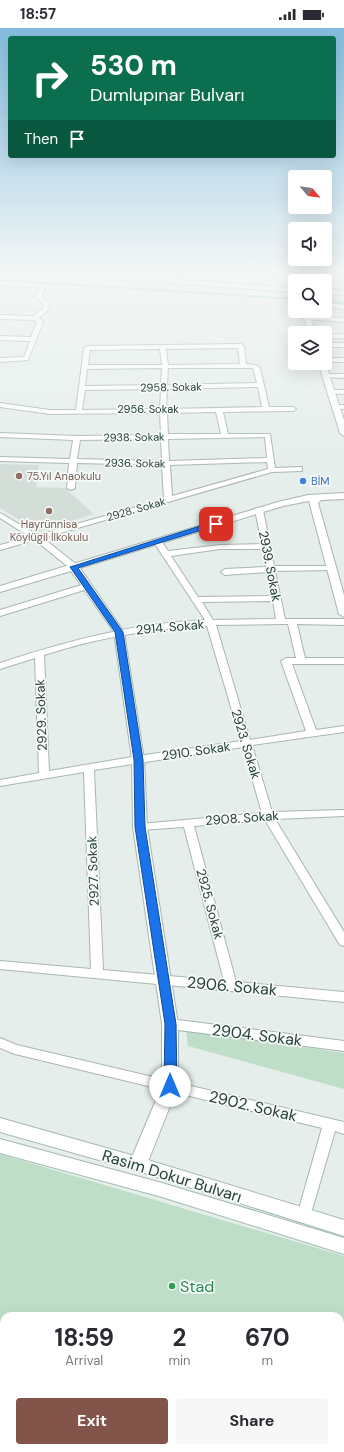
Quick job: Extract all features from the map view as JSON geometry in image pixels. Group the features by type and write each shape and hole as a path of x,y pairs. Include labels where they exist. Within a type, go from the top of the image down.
{"street":[{"path":"0,345 2,338 34,339 26,360 0,360"},
{"path":"332,346 344,345"},
{"path":"78,410 87,348 241,346 243,366"},
{"path":"163,347 165,367 163,409 168,500"},
{"path":"332,360 344,360"},
{"path":"84,367 254,366 257,368 266,408"},
{"path":"324,370 331,392 340,407 344,433"},
{"path":"326,376 344,376"},
{"name":"2958. Sokak","path":"81,388 260,385"},
{"path":"331,392 344,392"},
{"name":"2956. Sokak","path":"2,405 50,412 78,410 293,409"},
{"path":"219,409 225,436"},
{"name":"2938. Sokak","path":"0,435 77,438 268,435 271,460"},
{"path":"71,488 77,438"},
{"name":"2936. Sokak","path":"0,459 73,462 166,463 271,460"},
{"path":"271,460 272,470"},
{"name":"2928. Sokak","path":"0,548 272,470 299,469"},
{"path":"0,588 260,510 313,498 344,496"},
{"path":"313,498 344,614"},
{"name":"2939. Sokak","path":"260,510 281,622"},
{"path":"0,515 36,537 74,567 119,632 138,760 140,827 170,1024 170,1086 138,1164"},
{"name":"2923. Sokak","path":"157,541 194,600 211,623 245,744 268,816 344,942"},
{"path":"166,554 220,547 267,546"},
{"path":"225,572 271,569 331,568"},
{"path":"0,613 88,586"},
{"path":"194,600 277,598"},
{"path":"292,622 301,661"},
{"name":"2914. Sokak","path":"0,666 39,653 119,632 211,623 344,622"},
{"name":"2929. Sokak","path":"39,653 44,776"},
{"path":"312,733 286,661 344,661"},
{"name":"2910. Sokak","path":"0,783 138,760 344,729"},
{"name":"2927. Sokak","path":"89,768 97,974"},
{"name":"2908. Sokak","path":"140,827 268,816 344,813"},
{"name":"2925. Sokak","path":"188,822 231,985"},
{"name":"2906. Sokak","path":"0,965 163,981 231,985 344,997"},
{"name":"2904. Sokak","path":"170,1024 344,1046"},
{"name":"2902. Sokak","path":"0,1043 15,1049 344,1128"},
{"path":"304,1216 330,1124"},
{"name":"Rasim Dokur Bulvarı","path":"0,1125 138,1164 344,1228"},
{"path":"0,1146 162,1190 344,1246"}],"shaded area":[{"name":"Hayrünnisa Köylügil İlkokulu","path":"0,464 39,465 36,487 65,488 94,514 39,532 0,508"}],"green space":[{"path":"186,1030 344,1053 344,1089 188,1046"},
{"name":"Stad","path":"0,1154 344,1256 344,1312 0,1312"}],"place":[{"name":"75.Yıl Anaokulu","path":"19,476"},
{"name":"BİM","path":"303,481"},
{"name":"Hayrünnisa Köylügil İlkokulu","path":"49,511"},
{"name":"Stad","path":"172,1286"}],"route":[{"path":"170,1086 170,1024 140,827 138,760 119,632 74,567 216,524"}]}
